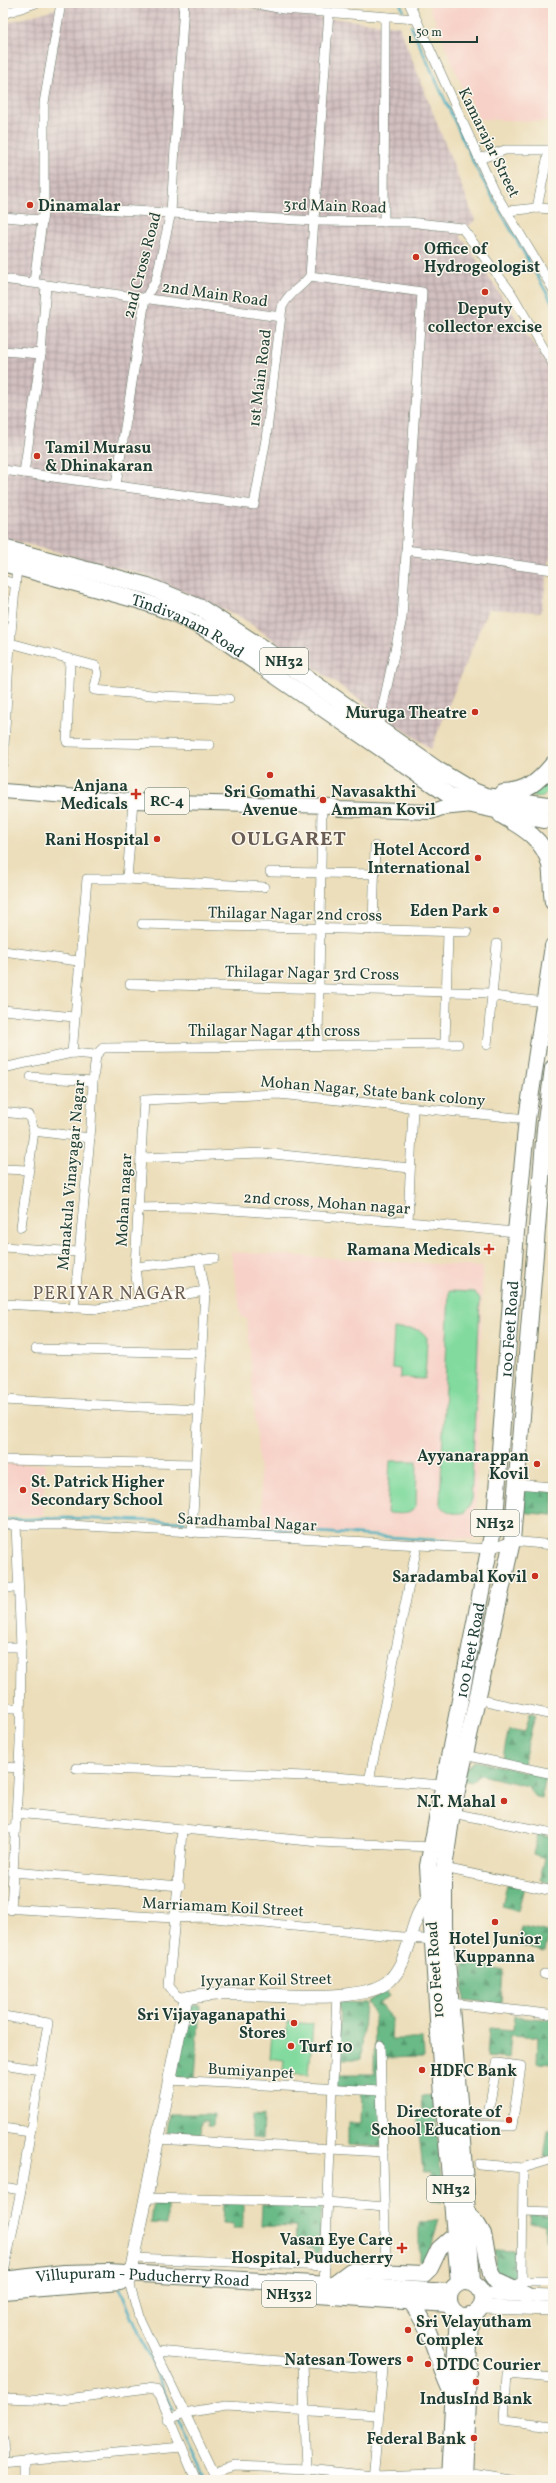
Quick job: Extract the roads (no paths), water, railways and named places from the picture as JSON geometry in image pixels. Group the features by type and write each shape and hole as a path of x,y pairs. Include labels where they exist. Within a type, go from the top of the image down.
{"highway":[{"name":"NH32","path":"3,548 148,586 201,608 281,660 481,800 551,803"},
{"name":"Tindivanam Road","path":"10,565 141,601 174,613 215,634 450,796 481,800 548,826"},
{"path":"481,800 497,793 527,789 539,781 553,764"},
{"path":"481,800 521,826 534,837 542,847 550,864 553,902"},
{"path":"548,826 545,809 551,803"},
{"name":"100 Feet Road","path":"465,2299 455,2235 429,1899 428,1866 495,1519 516,1232 528,1119 553,946"},
{"name":"100 Feet Road","path":"465,2299 465,2212 461,2119 444,1926 444,1868 452,1813 464,1755 512,1541 549,1129 553,1068"},
{"path":"465,2212 477,2224 483,2234 491,2274 496,2281 520,2288"},
{"path":"328,2285 351,2271 424,2274 430,2268 439,2249 455,2235"},
{"name":"Villupuram - Puducherry Road","path":"3,2280 64,2273 410,2302 465,2299"},
{"path":"3,2291 130,2278"},
{"name":"Villupuram - Puducherry Road","path":"130,2278 328,2285 465,2299"},
{"name":"NH32","path":"457,2477 454,2398 465,2299"},
{"name":"NH32","path":"457,2477 465,2299"},
{"path":"410,2302 422,2316 445,2379 454,2398"}],"main road":[{"name":"RC-4","path":"3,791 133,801 327,805 340,801 430,804 442,808 481,800"}],"street":[{"path":"3,14 36,3"},
{"path":"34,282 44,206 44,103 61,3"},
{"name":"2nd Cross Road","path":"116,485 145,299 156,280 171,212 184,3"},
{"path":"252,3 283,9 416,19"},
{"name":"Kamarajar Street","path":"409,3 480,159 506,211 553,289"},
{"path":"329,12 316,221 310,276 422,292 402,618 378,728"},
{"path":"384,222 385,17"},
{"path":"480,159 505,150 551,150 537,208"},
{"name":"3rd Main Road","path":"44,206 316,221 384,222 462,228 510,291 553,364"},
{"path":"506,211 537,208 553,209"},
{"path":"3,217 41,220"},
{"name":"1st Main Road","path":"3,470 254,505 266,439 282,307 288,296 302,286 310,276"},
{"name":"2nd Main Road","path":"3,279 34,282 46,286 281,317"},
{"path":"24,473 41,354 46,286"},
{"path":"3,351 41,354"},
{"path":"406,550 553,570"},
{"path":"3,763 6,642 15,584 10,565"},
{"path":"3,580 15,584"},
{"path":"6,642 96,666 98,674 94,690 164,696 229,699"},
{"path":"70,659 67,742 210,745"},
{"path":"127,879 133,801"},
{"path":"318,1045 322,873 327,805"},
{"path":"373,930 375,846"},
{"path":"270,872 375,874"},
{"path":"72,1053 78,961 87,879 127,879 264,887"},
{"name":"Thilagar Nagar 2nd cross","path":"142,924 467,932"},
{"path":"445,1044 448,932"},
{"path":"487,1045 497,944"},
{"path":"3,951 78,961"},
{"name":"Thilagar Nagar 3rd Cross","path":"130,984 447,990 492,994 545,1002"},
{"path":"3,1010 74,1018"},
{"name":"Thilagar Nagar 4th cross","path":"96,1055 103,1048 458,1044"},
{"path":"3,1068 72,1053 96,1055"},
{"name":"Manakula Vinayagar Nagar","path":"74,1308 78,1252 90,1138 96,1055"},
{"path":"31,1077 93,1081"},
{"name":"Mohan Nagar, State bank colony","path":"144,1100 278,1094 528,1119"},
{"name":"Mohan nagar","path":"138,1302 135,1267 144,1100"},
{"path":"408,1222 413,1108"},
{"path":"3,1112 29,1114 34,1132 21,1227"},
{"path":"34,1132 90,1138"},
{"path":"141,1158 263,1153 410,1168"},
{"path":"3,1169 28,1170"},
{"name":"2nd cross, Mohan nagar","path":"137,1208 186,1207 408,1222 516,1232"},
{"path":"3,1247 78,1252"},
{"path":"135,1267 215,1258"},
{"path":"192,1533 205,1291 199,1260"},
{"path":"3,1304 96,1309 205,1291"},
{"path":"36,1349 202,1353"},
{"path":"3,1400 199,1410"},
{"path":"3,1460 196,1464"},
{"path":"516,1484 553,1487"},
{"path":"7,1909 13,1872 19,1768 21,1647 17,1588 16,1524"},
{"name":"Saradhambal Nagar","path":"3,1525 16,1524 490,1549"},
{"path":"490,1549 512,1541 553,1545"},
{"path":"369,1781 416,1546"},
{"path":"3,1588 17,1588"},
{"path":"3,1647 21,1647"},
{"path":"476,1699 553,1715"},
{"path":"3,1708 19,1708"},
{"path":"464,1755 553,1774"},
{"path":"3,1767 19,1768"},
{"path":"76,1768 443,1785"},
{"path":"16,1813 319,1842 431,1848"},
{"path":"452,1813 553,1833"},
{"path":"3,1829 15,1829"},
{"path":"182,1829 180,1886 174,1918 169,1986 176,1996 186,1998"},
{"path":"444,1868 553,1891"},
{"path":"13,1872 180,1886"},
{"name":"Iyyanar Koil Street","path":"130,2278 133,2258 147,2198 168,2080 186,1998 219,1994 337,1995 369,1991 382,1986 399,1967 412,1939 421,1906 429,1899"},
{"name":"Marriamam Koil Street","path":"7,1909 174,1918 205,1917 289,1927 314,1926 412,1939 432,1940"},
{"path":"328,2285 325,2266 326,2202 332,2149 332,2090 337,1995"},
{"path":"450,2003 548,2014"},
{"path":"3,2016 48,2023 21,2190 7,2247 3,2277"},
{"path":"380,2046 386,2272"},
{"path":"497,2063 521,2066 512,2126 461,2119 488,2114 497,2063"},
{"path":"3,2064 40,2070"},
{"name":"Bumiyanpet","path":"168,2080 332,2090 380,2091"},
{"path":"3,2128 30,2132"},
{"path":"157,2139 383,2152"},
{"path":"479,2164 523,2168 553,2159"},
{"path":"520,2288 524,2212 523,2168"},
{"path":"3,2186 21,2190"},
{"path":"147,2198 326,2202 384,2206"},
{"path":"524,2212 553,2212"},
{"path":"133,2258 325,2266"},
{"path":"130,2278 140,2320 215,2476 235,2466 307,2469 373,2478 457,2477 512,2480"},
{"path":"465,2299 553,2281"},
{"path":"520,2288 553,2296"},
{"path":"465,2299 553,2309"},
{"path":"155,2351 383,2369 373,2478"},
{"path":"303,2363 307,2469"},
{"path":"553,2378 507,2374 504,2420 553,2426"},
{"path":"3,2398 61,2400 147,2388 155,2389 160,2394 168,2420 182,2447 196,2480"},
{"path":"168,2420 184,2413 221,2406 378,2415"},
{"path":"3,2440 3,2463 26,2461 38,2458 182,2447"},
{"path":"26,2461 26,2480"}],"waterway":[{"path":"400,3 403,10"},
{"path":"411,26 476,168 553,304"},
{"path":"3,1520 66,1518 185,1522"},
{"path":"200,1524 450,1541"},
{"path":"120,2289 172,2410"},
{"path":"178,2421 206,2480"}],"place":[{"name":"Dinamalar","path":"30,205"},
{"name":"Office of Hydrogeologist","path":"416,257"},
{"name":"Deputy collector excise","path":"485,292"},
{"name":"Tamil Murasu & Dhinakaran","path":"37,456"},
{"name":"Muruga Theatre","path":"475,712"},
{"name":"Sri Gomathi Avenue","path":"270,775"},
{"name":"Anjana Medicals","path":"136,794"},
{"name":"Navasakthi Amman Kovil","path":"323,800"},
{"name":"Rani Hospital","path":"157,839"},
{"name":"Hotel Accord International","path":"478,858"},
{"name":"Eden Park","path":"496,910"},
{"name":"Ramana Medicals","path":"489,1249"},
{"name":"Ayyanarappan Kovil","path":"537,1464"},
{"name":"St. Patrick Higher Secondary School","path":"23,1490"},
{"name":"Saradambal Kovil","path":"535,1576"},
{"name":"N.T. Mahal","path":"504,1801"},
{"name":"Hotel Junior Kuppanna","path":"495,1922"},
{"name":"Sri Vijayaganapathi Stores","path":"294,2023"},
{"name":"Turf 10","path":"291,2046"},
{"name":"HDFC Bank","path":"422,2070"},
{"name":"Directorate of School Education","path":"509,2120"},
{"name":"Vasan Eye Care Hospital, Puducherry","path":"402,2248"},
{"name":"Sri Velayutham Complex","path":"408,2330"},
{"name":"Natesan Towers","path":"410,2359"},
{"name":"DTDC Courier","path":"428,2364"},
{"name":"IndusInd Bank","path":"476,2382"},
{"name":"Federal Bank","path":"474,2438"}],"district":[{"name":"OULGARET","path":"289,838"},
{"name":"PERIYAR NAGAR","path":"110,1293"}]}
